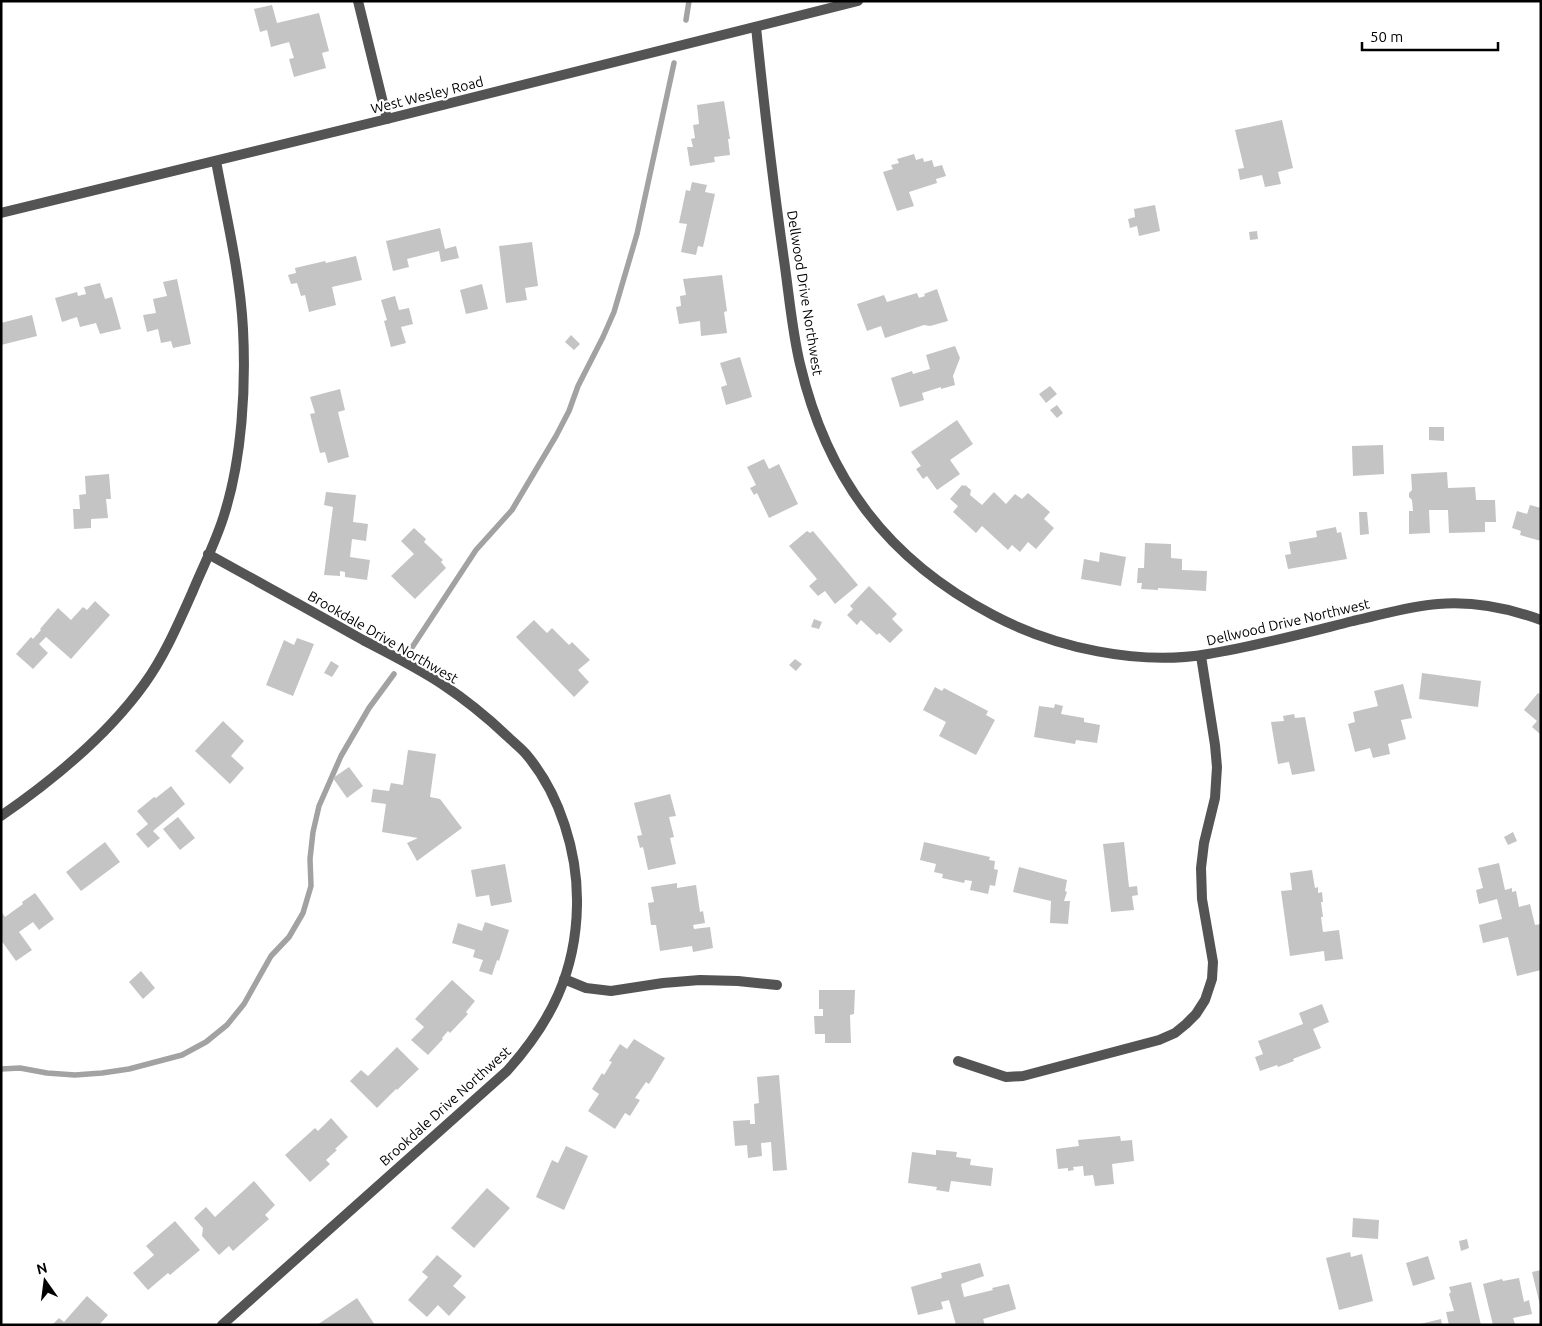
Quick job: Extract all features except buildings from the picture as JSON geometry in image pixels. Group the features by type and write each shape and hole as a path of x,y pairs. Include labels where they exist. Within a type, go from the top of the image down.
{"street":[{"path":"358,1 387,119"},
{"name":"West Wesley Road","path":"1,213 858,1"},
{"name":"Dellwood Drive Northwest","path":"756,27 780,232 799,361 810,402 826,444 841,475 859,503 892,542 932,577 969,603 1014,626 1062,644 1105,653 1156,658 1201,656 1245,648 1409,608 1438,604 1468,604 1513,610 1541,620"},
{"path":"1,816 36,792 88,747 122,712 145,683 171,640 225,514 235,476 239,446 244,373 243,328 239,283 216,161"},
{"name":"Brookdale Drive Northwest","path":"208,554 441,683 483,713 526,754 540,773 556,804 568,834 574,862 577,891 577,920 572,952 564,979 554,1004 541,1028 525,1051 507,1071 222,1325"},
{"path":"958,1061 1006,1077 1023,1076 1159,1040 1175,1033 1186,1024 1196,1014 1205,1000 1212,980 1213,962 1202,898 1200,868 1214,798 1217,768 1201,656"},
{"path":"564,979 586,988 612,991 700,980 777,985"}],"waterway":[{"path":"686,20 689,1"},
{"path":"411,649 476,550 512,510 556,436 569,411 578,386 603,337 614,312 637,234 674,63"},
{"path":"1,1069 20,1068 47,1073 75,1075 129,1069 182,1055 206,1042 227,1025 244,1004 271,956 289,937 303,913 311,886 310,859 313,832 319,806 341,756 369,708 394,674"}]}
